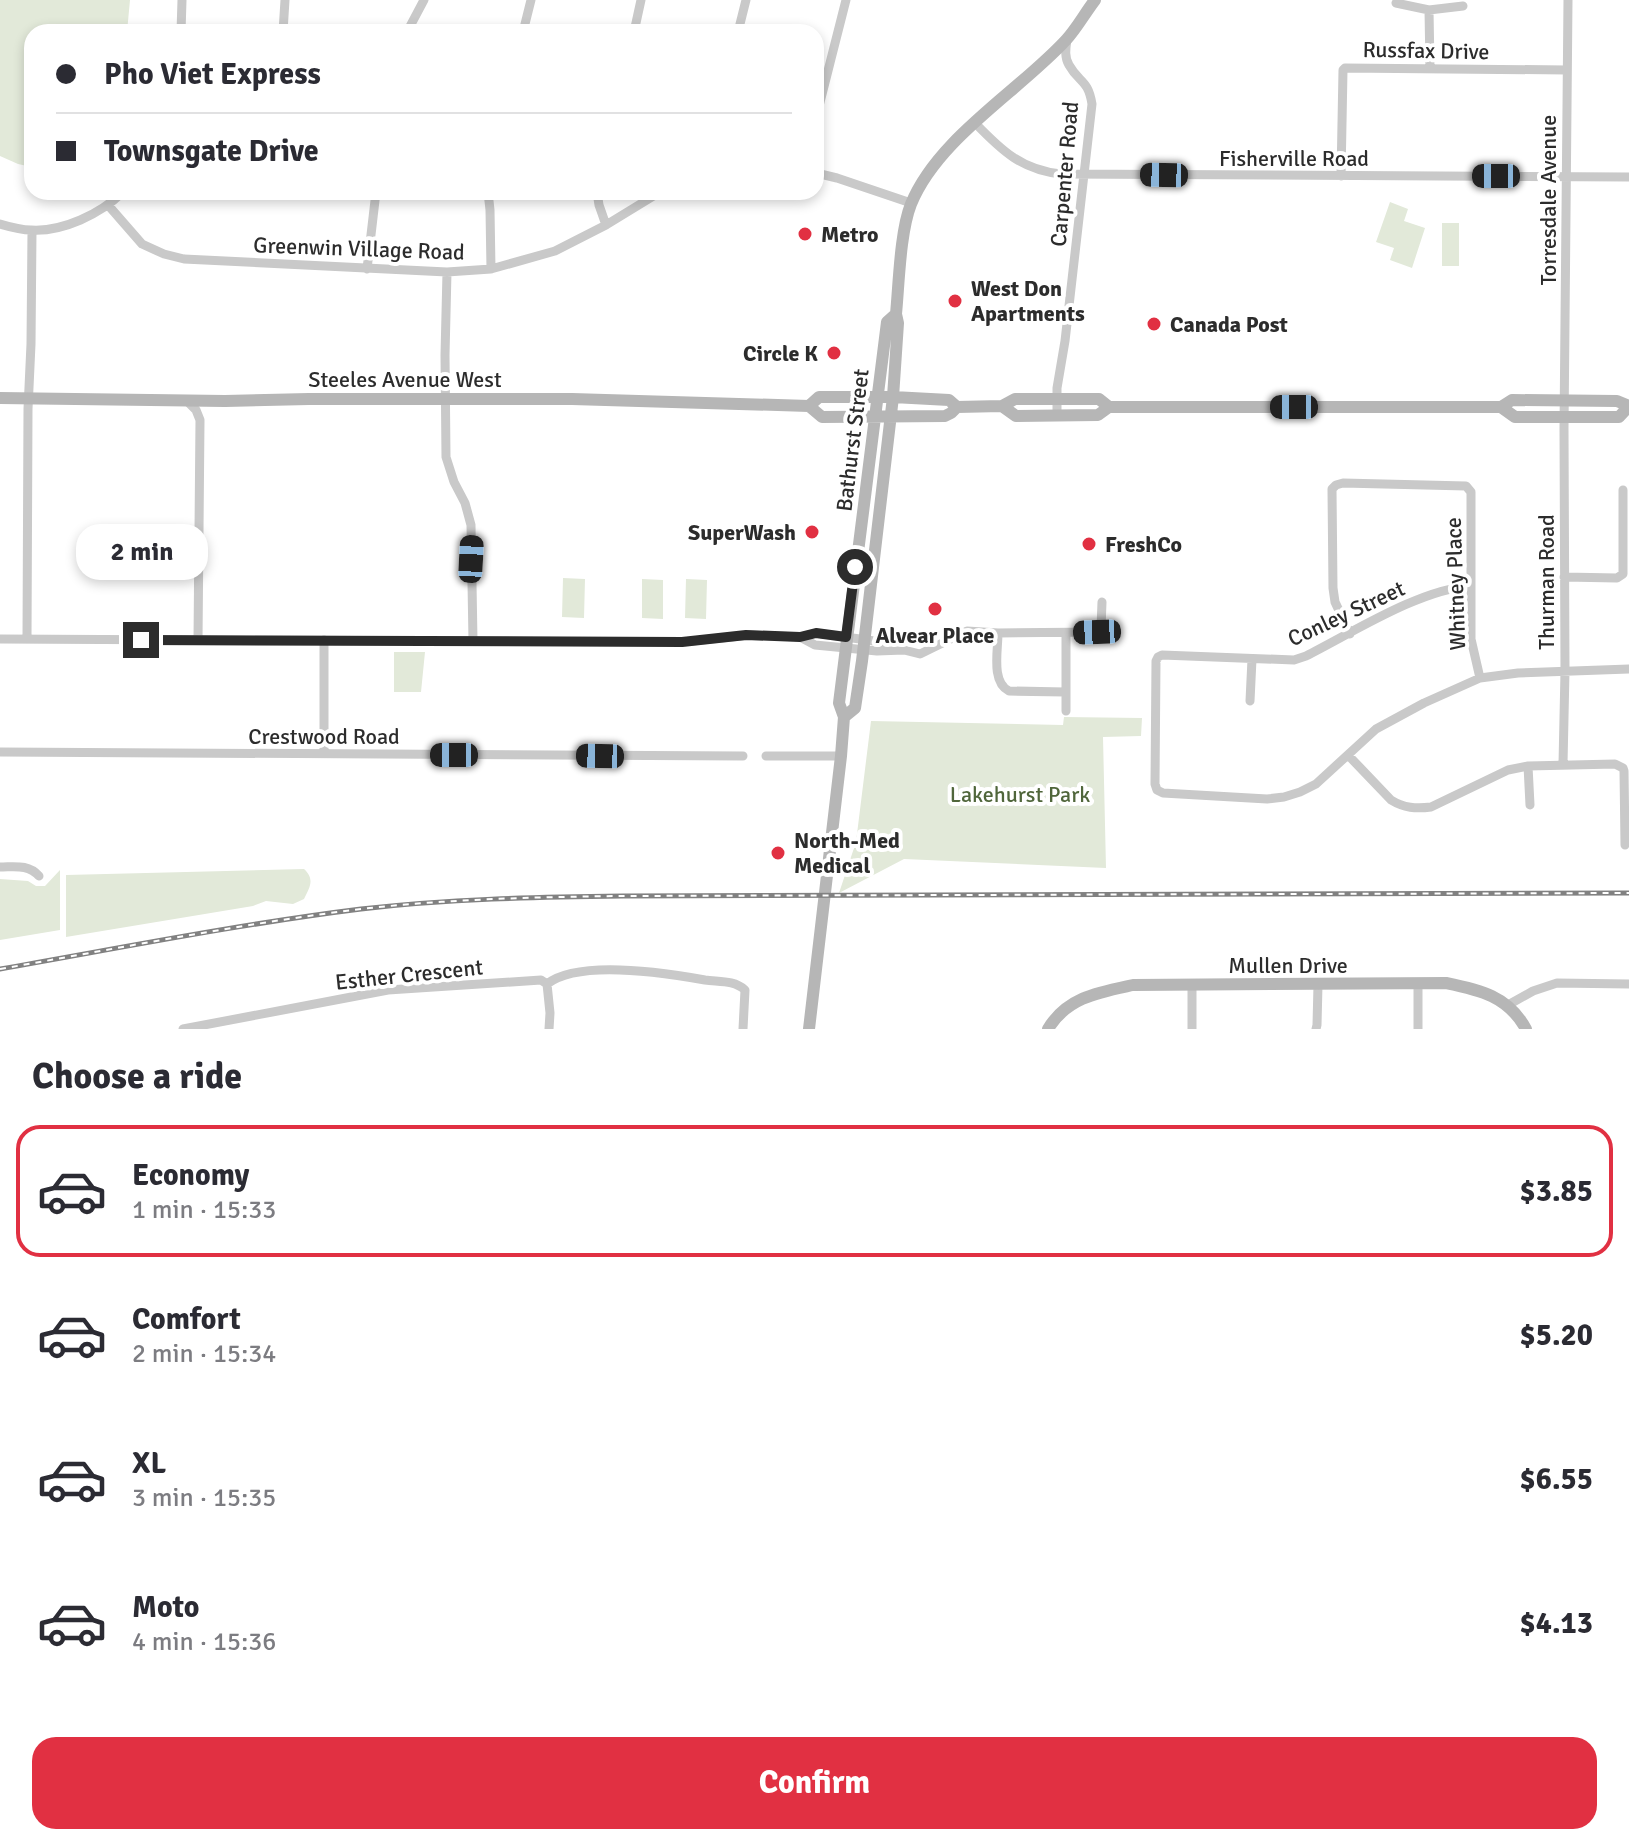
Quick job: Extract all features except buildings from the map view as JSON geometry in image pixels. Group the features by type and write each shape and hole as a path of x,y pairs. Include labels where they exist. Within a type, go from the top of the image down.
{"main road":[{"name":"Bathurst Street","path":"844,717 855,708 864,644 893,397 896,314 904,236 911,203 926,175 950,145 1067,39 1095,0"},
{"name":"Bathurst Street","path":"809,1029 841,756 844,717 839,703 846,642 887,322 896,314"},
{"name":"Steeles Avenue West","path":"809,406 819,397 893,397 949,400 957,407 1002,406 1015,399 1099,399 1109,407"},
{"name":"Steeles Avenue West","path":"0,398 225,401 572,399 809,406 822,417 945,416 957,407"},
{"name":"Steeles Avenue West","path":"1002,406 1016,416 1098,415 1109,407 1501,407 1512,400 1617,401 1629,406 1619,417 1564,418 1515,417 1501,407"},
{"name":"Mullen Drive","path":"1048,1029 1076,1001 1095,993 1133,985 1446,983 1480,990 1508,1005 1526,1029"}],"street":[{"path":"181,24 182,0"},
{"path":"284,24 285,0"},
{"path":"411,24 424,0"},
{"path":"525,24 531,0"},
{"path":"636,24 641,0"},
{"path":"740,24 746,0"},
{"path":"824,87 846,0"},
{"name":"Torresdale Avenue","path":"1564,401 1568,0"},
{"path":"1396,3 1429,10 1463,6"},
{"path":"1429,10 1430,68"},
{"name":"Carpenter Road","path":"1057,416 1056,400 1092,104 1088,87 1067,63 1067,39"},
{"name":"Russfax Drive","path":"1341,176 1343,69 1567,70"},
{"name":"Fisherville Road","path":"975,123 1012,158 1033,169 1061,174 1629,177"},
{"path":"824,175 911,203"},
{"path":"0,224 32,231 79,221 114,200"},
{"path":"367,269 375,200"},
{"path":"489,200 491,269"},
{"path":"598,200 606,225"},
{"name":"Greenwin Village Road","path":"108,205 142,244 184,259 447,272 491,269 555,251 647,200"},
{"path":"27,639 32,231"},
{"path":"447,272 446,457 471,525 473,641"},
{"path":"186,400 196,410 200,420 198,640"},
{"path":"200,420 206,409 225,401"},
{"name":"Thurman Road","path":"1563,764 1564,401"},
{"name":"Whitney Place","path":"1350,634 1335,602 1333,588 1331,493 1336,485 1464,485 1471,492 1471,639 1480,678"},
{"path":"1564,577 1617,578 1623,574 1623,490"},
{"name":"Conley Street","path":"1471,586 1430,594 1294,660 1162,655 1157,658 1157,790 1163,793 1267,799 1284,797 1316,784 1376,729 1392,719 1480,678 1518,673 1629,669"},
{"path":"0,639 682,642 746,635 800,637 815,645 889,643 920,654 967,631 1066,633 1100,630 1102,602"},
{"path":"998,633 997,676 1002,688 1009,691 1065,692"},
{"path":"1066,633 1066,711"},
{"path":"324,640 324,753"},
{"path":"1250,701 1252,659"},
{"name":"Crestwood Road","path":"0,752 743,756"},
{"path":"1348,755 1391,800 1420,809 1431,807 1498,773 1528,766 1615,764 1623,768 1625,775 1625,845"},
{"path":"766,756 841,756"},
{"path":"1528,766 1530,805"},
{"path":"0,867 25,867 33,869 39,876"},
{"path":"549,1029 547,984 554,978 576,972 616,970 659,971 738,984 745,990 743,1029"},
{"name":"Esther Crescent","path":"183,1029 388,990 532,980 547,984"},
{"path":"1508,1005 1533,991 1557,983 1629,984"},
{"path":"1418,984 1418,1029"},
{"path":"1192,985 1192,1029"},
{"path":"1316,1029 1318,985"}],"green space":[{"path":"0,0 130,0 128,24 24,24 24,165 0,156"},
{"path":"1390,202 1408,209 1404,221 1425,228 1412,268 1390,260 1394,248 1376,242"},
{"path":"1442,223 1459,223 1459,266 1442,266"},
{"path":"563,578 585,579 584,618 562,617"},
{"path":"642,579 663,580 663,619 642,618"},
{"path":"686,579 707,580 706,619 685,618"},
{"path":"394,652 425,652 421,692 394,692"},
{"name":"Lakehurst Park","path":"1064,717 1142,718 1141,736 1103,737 1106,868 904,859 839,893 856,842 871,721 1063,725"},
{"path":"304,869 309,876 310,887 304,899 293,904 266,901 253,906 66,937 66,875"},
{"path":"60,870 60,930 0,940 0,879 45,886"}],"railway":[{"path":"0,969 316,915 492,899 1629,893"}],"place":[{"name":"Metro","path":"805,234"},
{"name":"West Don Apartments","path":"955,301"},
{"name":"Canada Post","path":"1154,324"},
{"name":"Circle K","path":"834,353"},
{"name":"SuperWash","path":"812,532"},
{"name":"FreshCo","path":"1089,544"},
{"name":"Alvear Place","path":"935,609"},
{"name":"North-Med Medical","path":"778,853"}],"route":[{"path":"141,640 682,642 746,635 800,637 816,633 846,637 855,567"}]}
